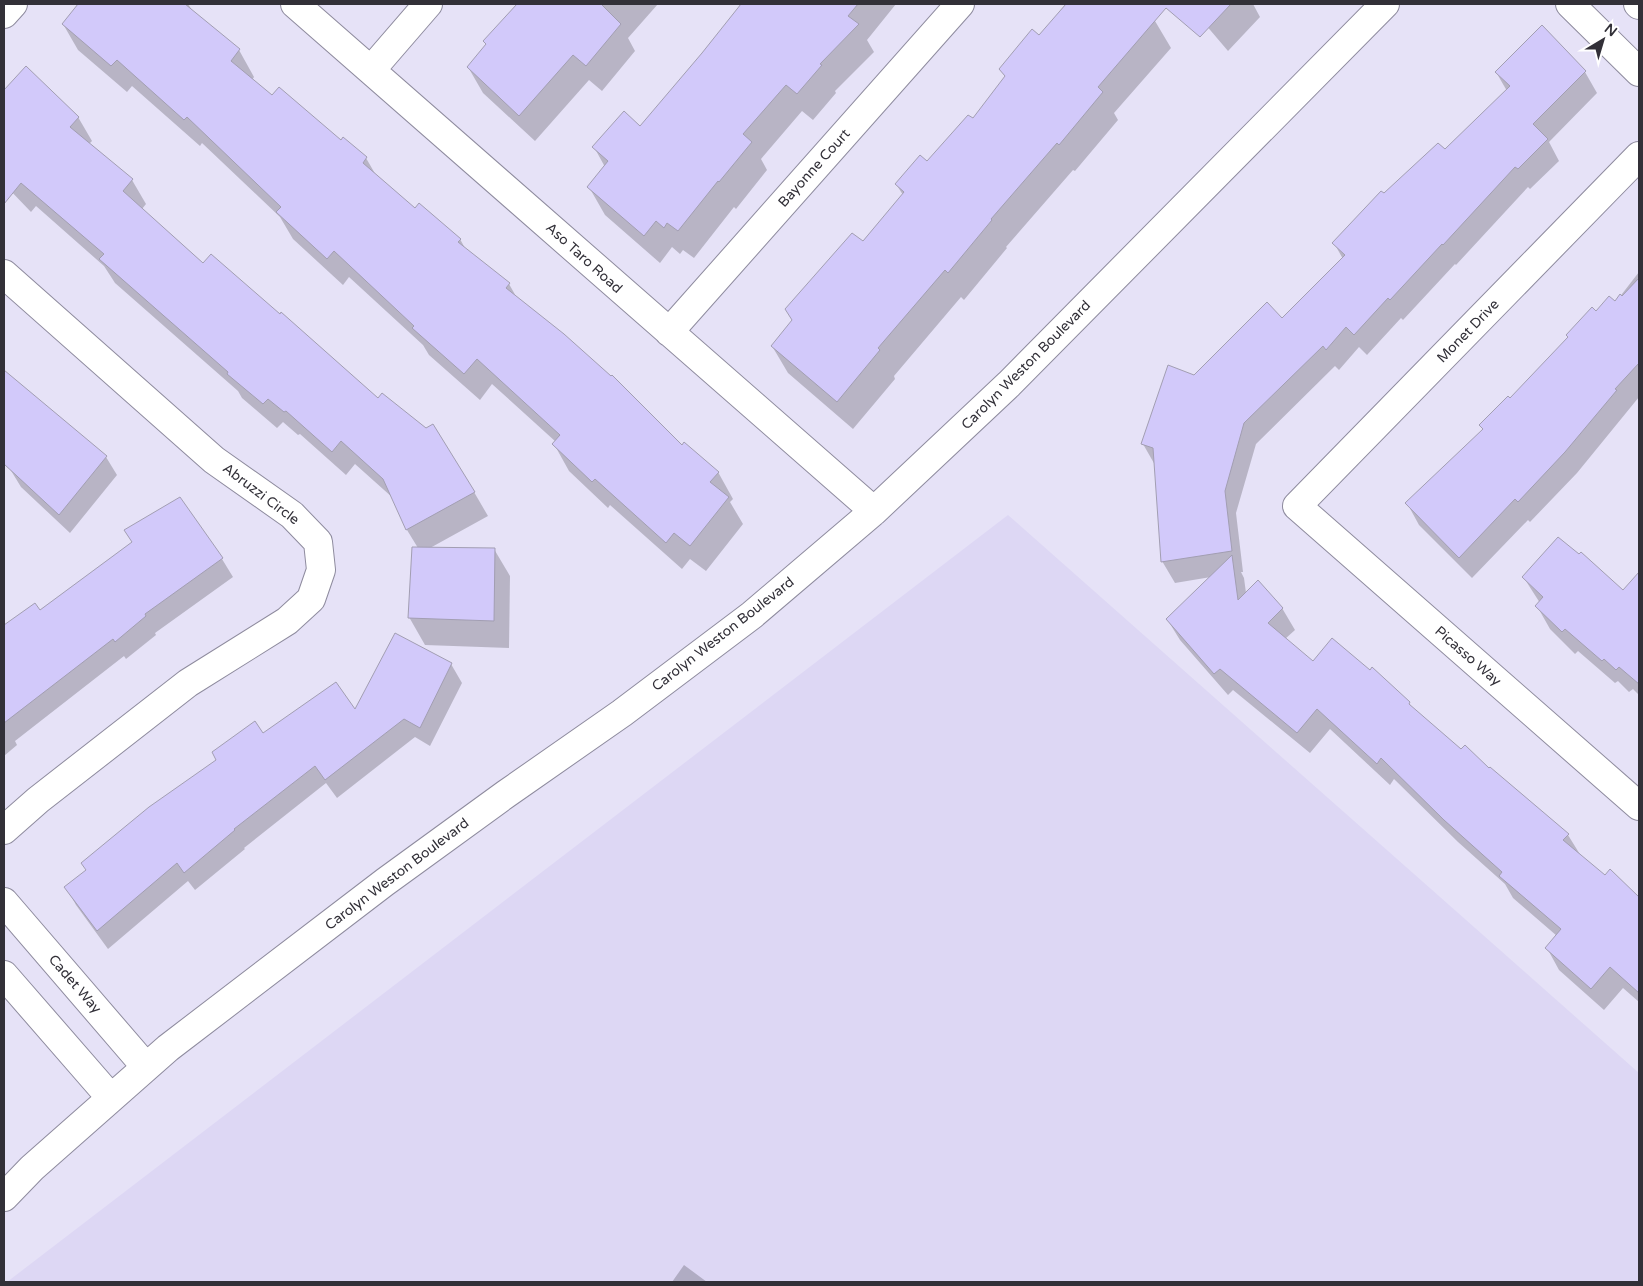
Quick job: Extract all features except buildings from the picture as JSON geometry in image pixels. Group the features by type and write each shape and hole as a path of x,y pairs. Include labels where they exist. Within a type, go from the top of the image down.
{"street":[{"path":"4,14 13,4"},
{"name":"Aso Taro Road","path":"295,4 874,511"},
{"path":"371,70 428,4"},
{"name":"Bayonne Court","path":"669,332 960,4"},
{"name":"Carolyn Weston Boulevard","path":"4,1197 32,1168 186,1033 385,882 622,713 752,615 874,511 1009,384 1385,4"},
{"path":"1570,4 1639,72"},
{"name":"Monet Drive","path":"1297,506 1639,156"},
{"name":"Abruzzi Circle","path":"4,274 214,460 292,515 318,542 321,570 312,599 287,621 188,683 38,800 4,830"},
{"name":"Picasso Way","path":"1297,506 1639,806"},
{"name":"Cadet Way","path":"4,902 146,1067"},
{"path":"4,975 111,1098"}],"shaded area":[{"path":"1008,515 1639,1073 1639,1282 7,1282"}]}
